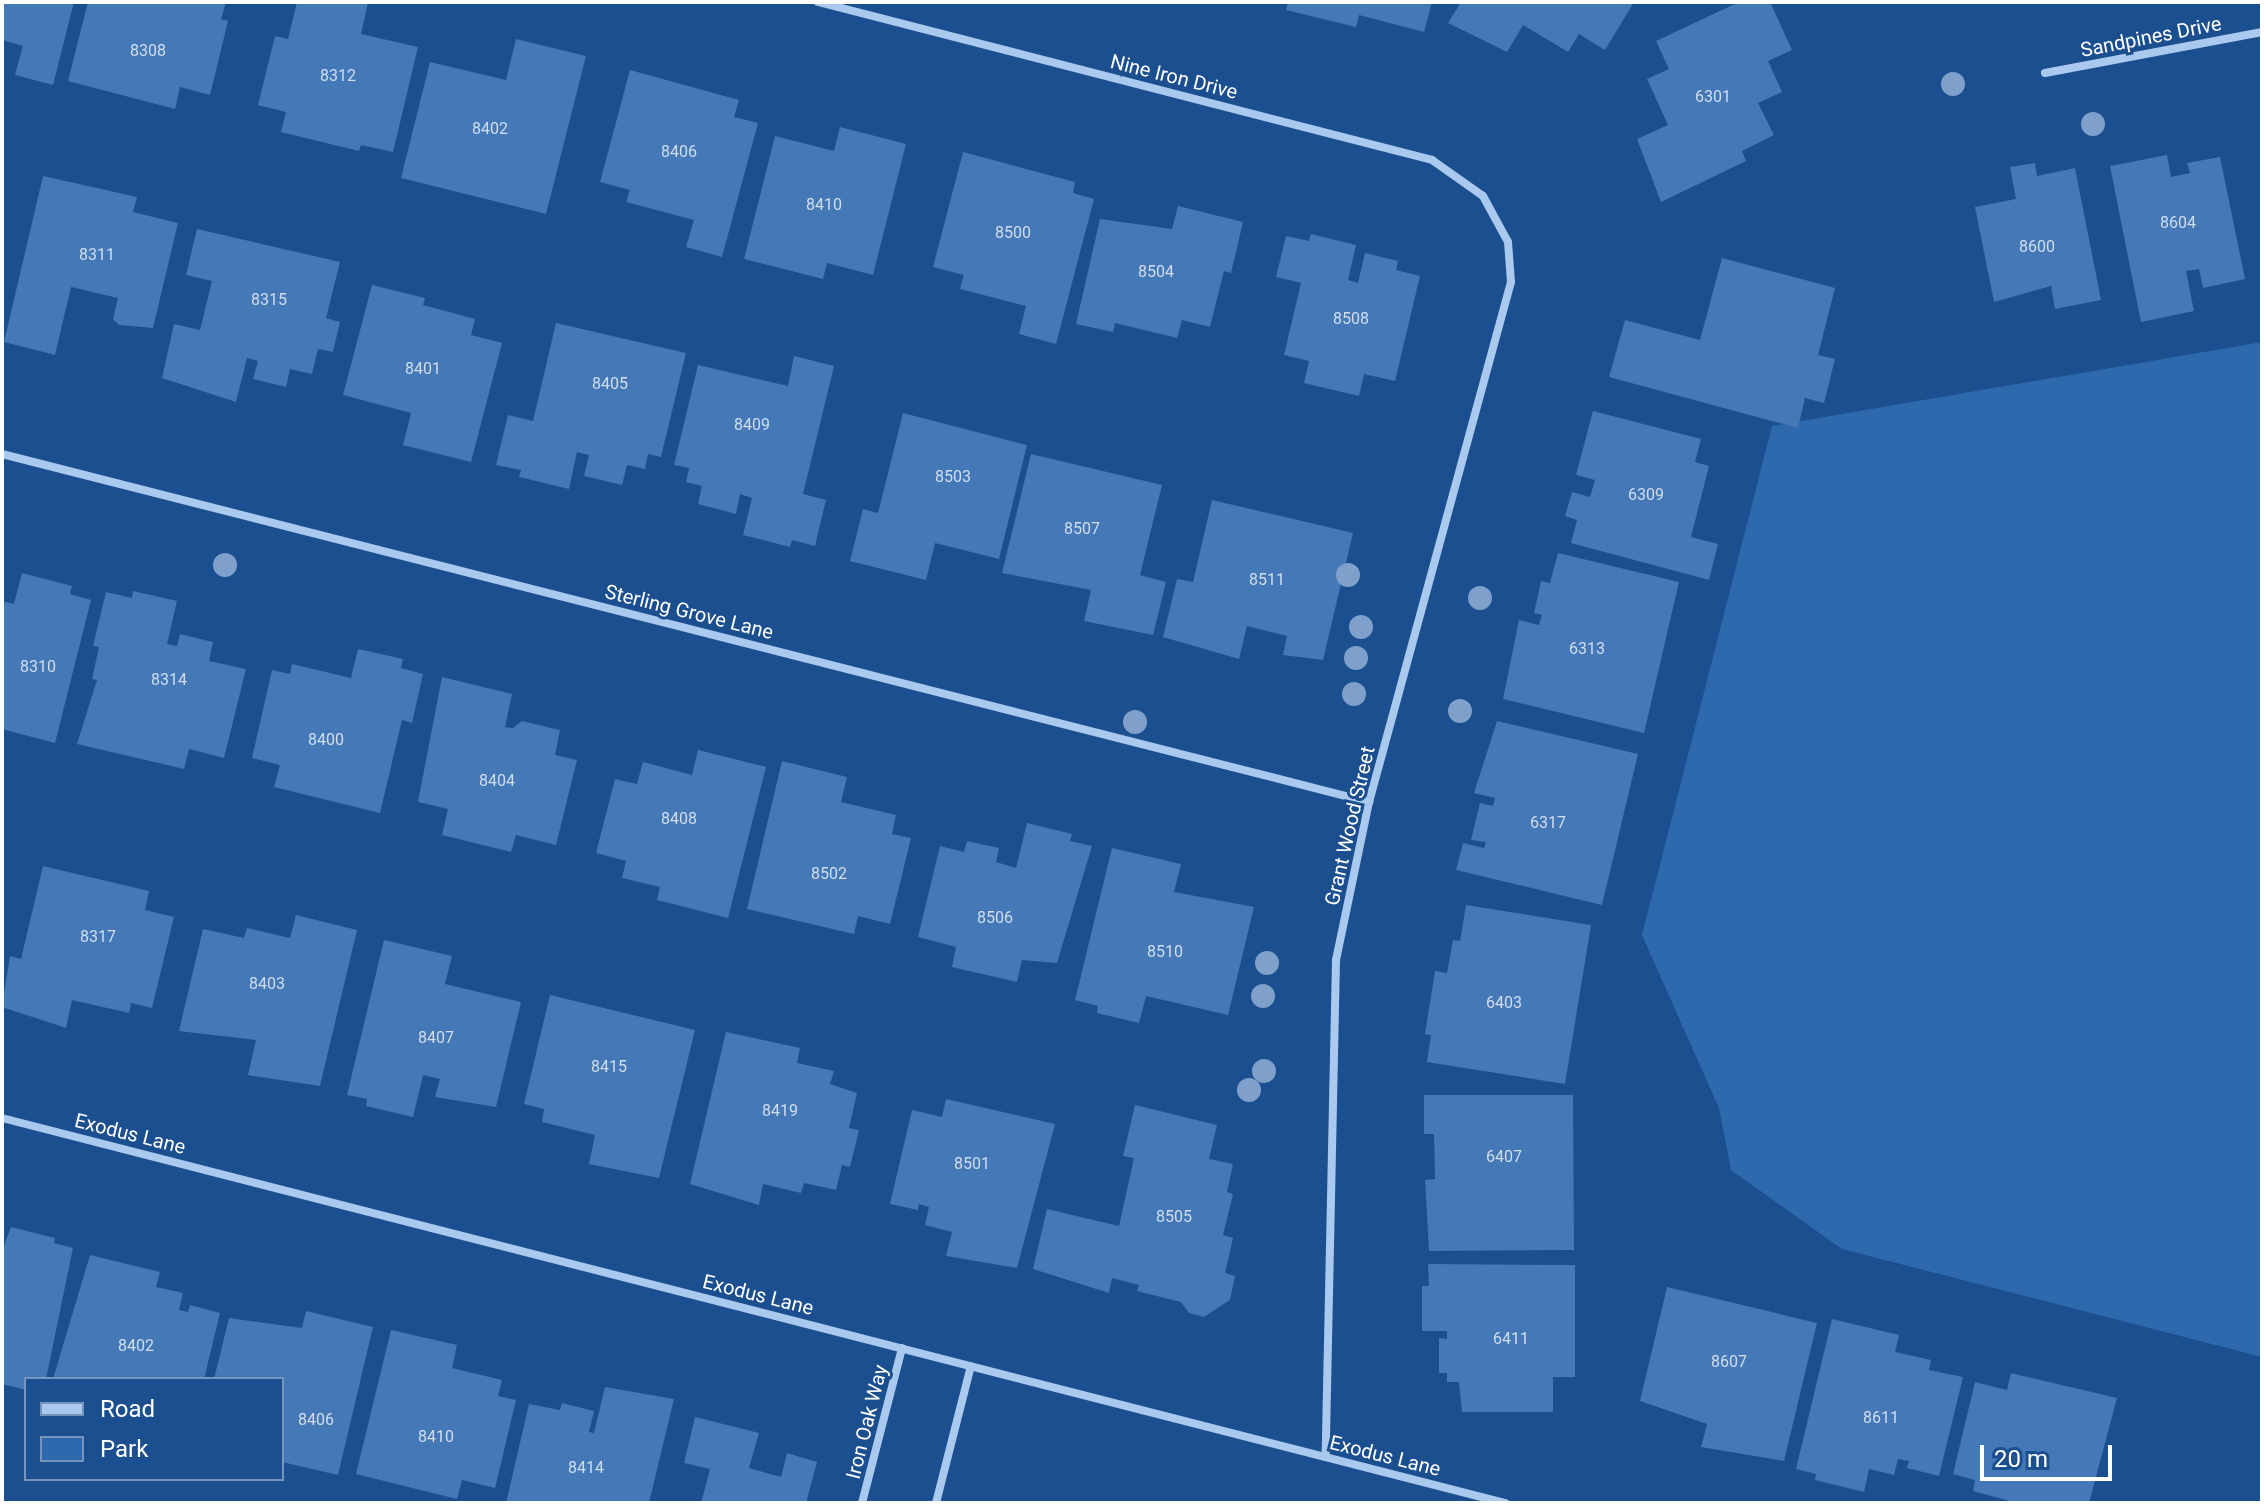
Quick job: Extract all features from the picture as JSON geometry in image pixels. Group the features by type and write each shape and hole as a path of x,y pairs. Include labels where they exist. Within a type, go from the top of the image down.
{"street":[{"name":"Nine Iron Drive","path":"818,2 1432,160 1483,196 1497,222"},
{"name":"Sandpines Drive","path":"2045,73 2262,32"},
{"name":"Grant Wood Street","path":"1326,1457 1336,960 1369,802 1511,282 1508,242 1497,222"},
{"name":"Sterling Grove Lane","path":"2,454 1369,802"},
{"name":"Exodus Lane","path":"2,1118 1505,1503"},
{"name":"Iron Oak Way","path":"862,1503 902,1348"},
{"path":"936,1503 971,1366"}],"green space":[{"path":"2262,342 2262,1357 1842,1249 1731,1170 1719,1108 1642,935 1772,426"}],"building":[{"path":"2,2 74,2 53,85 15,75 23,46 2,40"},
{"path":"88,2 226,2 221,19 228,21 210,95 180,87 175,109 68,81"},
{"path":"297,2 368,3 361,34 418,47 393,152 361,145 359,151 281,132 286,112 258,105 275,36 288,39"},
{"path":"1288,2 1432,2 1424,32 1359,15 1356,27 1286,10"},
{"path":"1461,2 1634,2 1605,50 1579,34 1568,52 1523,25 1507,52 1448,23"},
{"path":"1739,2 1770,2 1792,50 1768,61 1782,92 1758,103 1774,135 1742,151 1746,161 1661,202 1637,139 1668,125 1647,79 1669,69 1656,41"},
{"path":"516,39 586,56 546,214 401,178 430,62 506,80"},
{"path":"630,70 739,100 734,117 758,123 722,257 686,247 694,220 626,202 630,190 600,182"},
{"path":"840,127 906,144 873,275 827,263 823,279 744,259 775,136 834,151"},
{"path":"963,152 1075,182 1073,193 1094,199 1056,344 1019,334 1026,306 960,289 964,275 933,267"},
{"path":"2167,155 2171,177 2190,173 2187,163 2220,157 2245,279 2203,288 2199,269 2186,271 2194,311 2141,322 2110,166"},
{"path":"2035,163 2037,176 2075,168 2101,300 2055,309 2051,286 1994,302 1975,207 2016,199 2010,167"},
{"path":"43,176 137,197 133,212 178,223 153,328 119,325 113,319 118,298 71,287 55,355 4,342"},
{"path":"1178,206 1243,222 1231,273 1224,271 1210,327 1182,320 1177,338 1115,323 1113,332 1076,324 1100,219 1172,229"},
{"path":"197,229 340,262 326,318 340,322 333,352 318,349 312,374 290,369 286,387 253,379 258,361 247,358 236,402 162,378 174,324 200,330 212,281 186,275"},
{"path":"1311,234 1356,245 1348,280 1358,283 1365,253 1398,261 1396,270 1420,276 1395,381 1364,374 1359,396 1304,383 1309,361 1284,355 1301,283 1276,277 1286,236 1309,241"},
{"path":"1722,258 1835,288 1818,355 1835,359 1824,403 1805,398 1798,428 1609,377 1625,320 1700,340"},
{"path":"372,285 425,298 423,305 475,319 471,335 502,343 471,462 403,445 411,413 343,395"},
{"path":"556,323 686,353 661,457 648,454 645,469 627,465 622,485 584,476 589,455 577,452 569,489 519,477 521,470 496,465 508,415 533,421"},
{"path":"794,356 834,366 803,494 826,500 815,546 792,540 790,547 743,535 752,498 740,494 736,514 698,504 702,486 686,482 689,468 674,465 698,365 788,386"},
{"path":"1593,411 1701,439 1695,462 1709,466 1691,537 1718,544 1709,580 1571,543 1577,520 1565,516 1572,492 1590,497 1595,480 1576,475"},
{"path":"903,413 1027,445 999,559 935,543 926,580 850,561 863,509 878,513"},
{"path":"1031,454 1162,485 1140,575 1166,582 1153,635 1084,621 1091,590 1002,573"},
{"path":"1212,500 1353,533 1323,660 1283,655 1287,636 1247,626 1239,659 1163,637 1177,579 1193,582"},
{"path":"1558,553 1679,582 1644,733 1503,699 1519,620 1539,625 1542,615 1534,613 1541,581 1550,583"},
{"path":"22,573 72,586 70,594 91,600 55,743 2,729 2,601 14,604"},
{"path":"133,591 177,601 167,644 177,646 180,634 213,642 209,661 246,669 224,758 189,749 184,769 77,744 97,680 92,679 99,647 93,646 106,592 132,598"},
{"path":"358,649 403,659 401,668 423,674 412,723 402,720 380,813 274,787 280,765 252,758 272,670 290,674 292,664 351,678"},
{"path":"442,677 512,694 505,727 513,728 522,721 560,730 555,755 577,760 556,845 516,835 511,852 442,835 448,809 418,802"},
{"path":"1497,721 1638,754 1602,905 1456,870 1463,843 1484,848 1486,842 1471,840 1480,803 1493,806 1495,798 1474,793"},
{"path":"698,750 766,767 728,918 657,900 660,887 622,878 626,861 596,853 615,779 637,784 643,762 692,775"},
{"path":"782,761 847,777 841,802 896,815 892,834 911,838 890,924 858,916 854,934 747,909"},
{"path":"1027,823 1072,834 1070,841 1092,846 1057,963 1022,960 1017,982 952,967 956,947 918,937 940,846 964,852 967,841 999,848 996,862 1016,868"},
{"path":"1112,848 1181,864 1174,892 1254,907 1228,1015 1146,996 1139,1023 1097,1013 1098,1006 1075,1000"},
{"path":"43,866 149,891 145,910 174,917 152,1008 131,1003 129,1013 72,1000 66,1028 2,1007 10,956 21,959"},
{"path":"1466,905 1591,925 1565,1084 1427,1062 1431,1035 1425,1034 1435,971 1447,973 1453,940 1460,941"},
{"path":"296,915 357,930 320,1086 248,1075 256,1040 179,1031 203,929 244,938 247,928 290,938"},
{"path":"384,940 452,956 445,984 521,1002 496,1107 435,1097 440,1079 423,1075 413,1117 366,1106 367,1099 347,1095"},
{"path":"550,995 695,1030 659,1178 589,1164 595,1135 542,1122 544,1109 524,1104"},
{"path":"726,1032 800,1048 797,1063 834,1071 830,1084 857,1093 849,1128 859,1130 850,1167 842,1165 836,1190 804,1183 801,1193 763,1184 759,1205 690,1184"},
{"path":"1424,1095 1573,1095 1574,1250 1429,1251 1425,1180 1435,1179 1434,1134 1424,1134"},
{"path":"946,1099 1055,1124 1017,1268 946,1256 952,1232 925,1225 929,1207 919,1204 918,1210 890,1204 912,1110 942,1117"},
{"path":"1135,1105 1217,1125 1209,1159 1233,1164 1227,1192 1233,1194 1223,1235 1233,1238 1225,1273 1235,1276 1230,1300 1204,1317 1189,1313 1181,1302 1137,1291 1139,1285 1112,1278 1109,1293 1033,1269 1047,1209 1119,1226 1134,1158 1123,1156"},
{"path":"11,1227 55,1238 54,1243 73,1248 46,1377 24,1377 24,1390 2,1384 2,1251"},
{"path":"90,1255 160,1272 156,1287 183,1293 179,1310 188,1312 190,1305 220,1313 204,1377 54,1377"},
{"path":"1428,1264 1575,1265 1575,1377 1553,1377 1553,1412 1462,1412 1459,1382 1447,1382 1447,1373 1439,1373 1439,1338 1447,1339 1447,1331 1422,1331 1422,1286 1429,1286"},
{"path":"1667,1287 1817,1323 1784,1461 1701,1447 1707,1424 1640,1401"},
{"path":"306,1311 373,1327 338,1475 284,1462 284,1377 214,1377 229,1318 302,1328"},
{"path":"1832,1319 1899,1335 1895,1352 1931,1360 1929,1370 1963,1377 1939,1476 1907,1468 1909,1461 1898,1459 1894,1475 1869,1469 1864,1492 1815,1480 1816,1474 1796,1469"},
{"path":"391,1330 457,1345 452,1368 502,1380 498,1396 516,1400 495,1488 462,1480 457,1499 356,1474"},
{"path":"2011,1373 2117,1398 2089,1503 2017,1503 1973,1491 1975,1480 1953,1474 1975,1382 2007,1390"},
{"path":"605,1387 674,1399 649,1503 506,1503 529,1404 560,1410 562,1403 594,1411 589,1432 594,1433"},
{"path":"695,1417 759,1433 749,1468 781,1477 787,1453 817,1462 806,1503 701,1503 710,1469 684,1463"}]}
